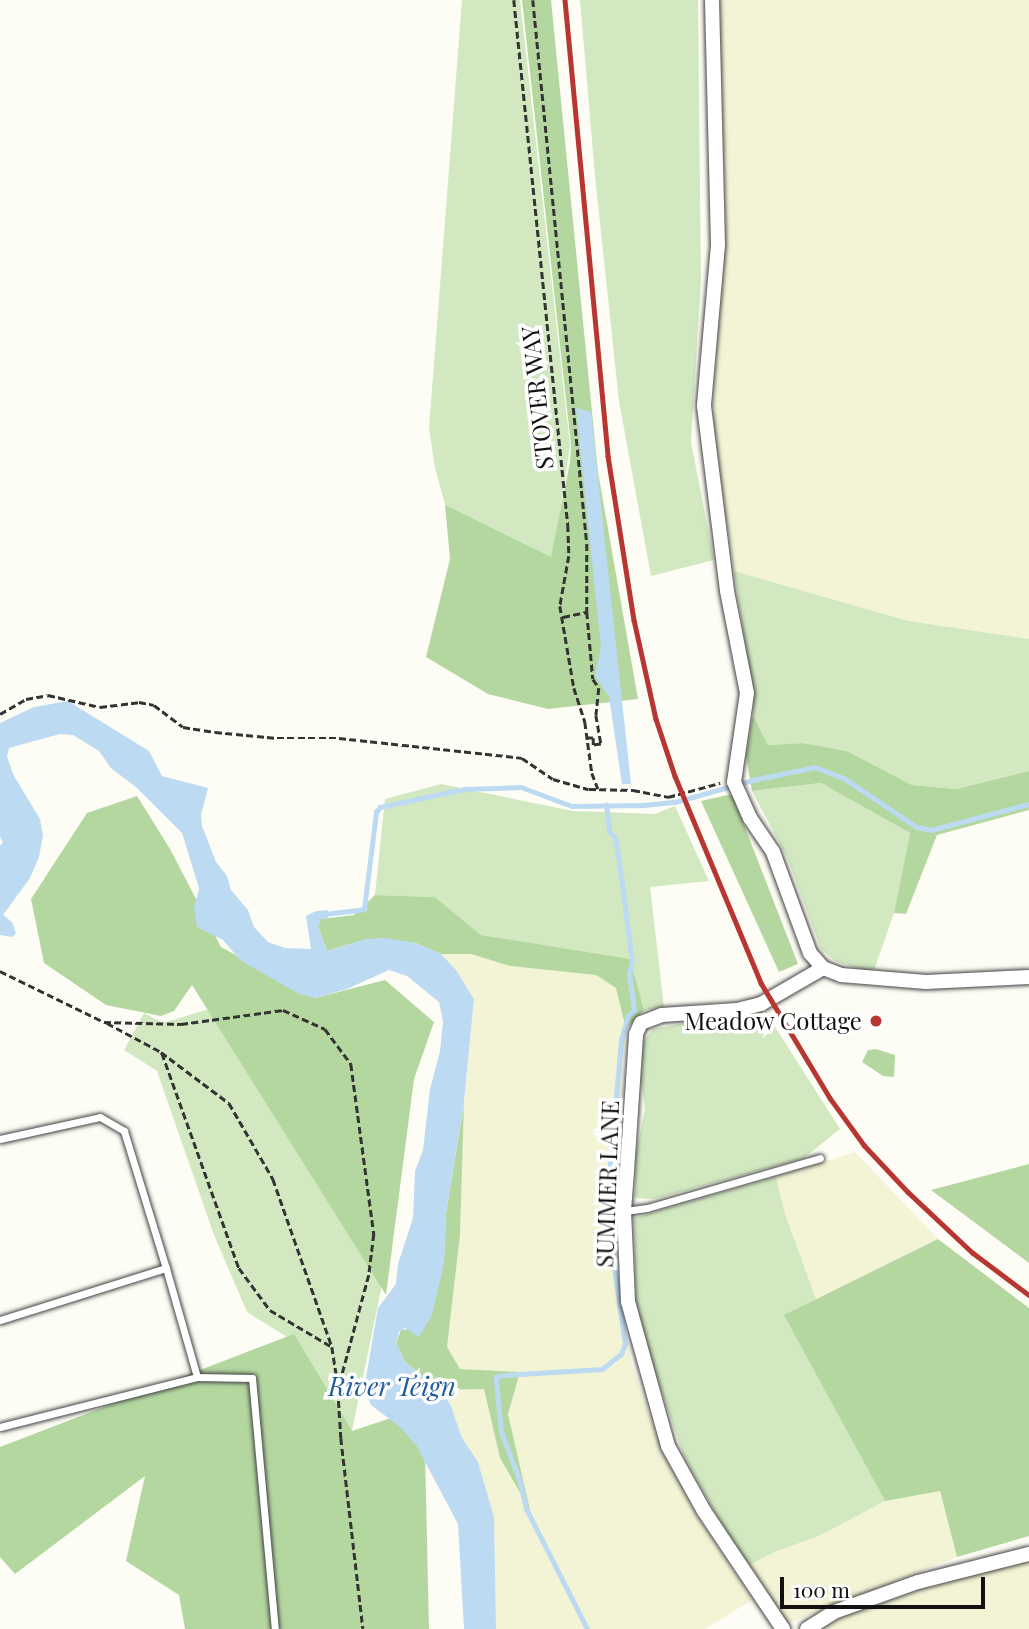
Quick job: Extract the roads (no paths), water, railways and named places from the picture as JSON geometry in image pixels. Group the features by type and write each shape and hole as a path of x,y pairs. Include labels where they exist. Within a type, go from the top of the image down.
{"street":[{"path":"712,0 718,245 704,406 727,591 747,693 735,785 773,852 810,953 823,968 841,975 926,982 1029,977"},
{"name":"SUMMER LANE","path":"783,1629 704,1511 668,1446 628,1302 624,1211 636,1034 641,1023 662,1015 737,1010 761,1004 823,968"},
{"path":"807,1629 834,1612 918,1582 1029,1554"}],"lane":[{"path":"0,1139 100,1117 124,1131 197,1377"},
{"path":"624,1211 647,1208 820,1158"},
{"path":"0,1320 166,1268"},
{"path":"0,1427 197,1377 252,1378 275,1629"}],"water":[{"path":"576,408 591,412 631,784 622,784 609,697 595,676 601,647"},
{"name":"River Teign","path":"68,701 149,751 162,776 208,788 201,815 202,826 216,862 227,876 231,890 248,910 254,927 268,942 285,948 311,949 306,916 316,911 328,910 328,919 321,919 318,927 327,951 367,939 384,938 416,943 441,954 456,970 474,999 464,1102 446,1213 444,1263 432,1315 419,1337 405,1328 399,1332 396,1343 405,1362 441,1390 451,1406 462,1438 478,1462 494,1517 496,1629 464,1629 458,1524 416,1445 400,1427 371,1405 364,1389 378,1308 396,1284 398,1264 413,1218 415,1171 423,1150 430,1089 440,1051 443,1022 439,1002 407,976 389,970 347,989 315,998 299,994 240,960 223,940 197,927 194,908 199,888 182,833 137,788 111,768 99,751 73,735 60,734 9,748 7,757 14,776 40,819 43,835 39,857 30,878 3,915 12,922 16,933 12,937 0,935 0,846 3,842 0,837 0,723 34,707"}],"waterway":[{"path":"325,914 364,909 376,812 380,807 465,789 521,787 572,806 644,805 675,802 753,780 815,767 844,778 917,827 931,830 1029,804"},
{"path":"587,1629 526,1509 520,1482 501,1432 496,1377 602,1369 621,1354 625,1344 614,1268 609,1175 621,1040 628,1016 634,1010 629,975 632,961 618,855 615,838 609,832 606,805"}],"railway":[{"path":"565,0 608,456 634,620 656,719 675,776 761,983 830,1098 864,1145 908,1192 973,1253 1029,1295"}],"place":[{"name":"Meadow Cottage","path":"876,1021"}]}
